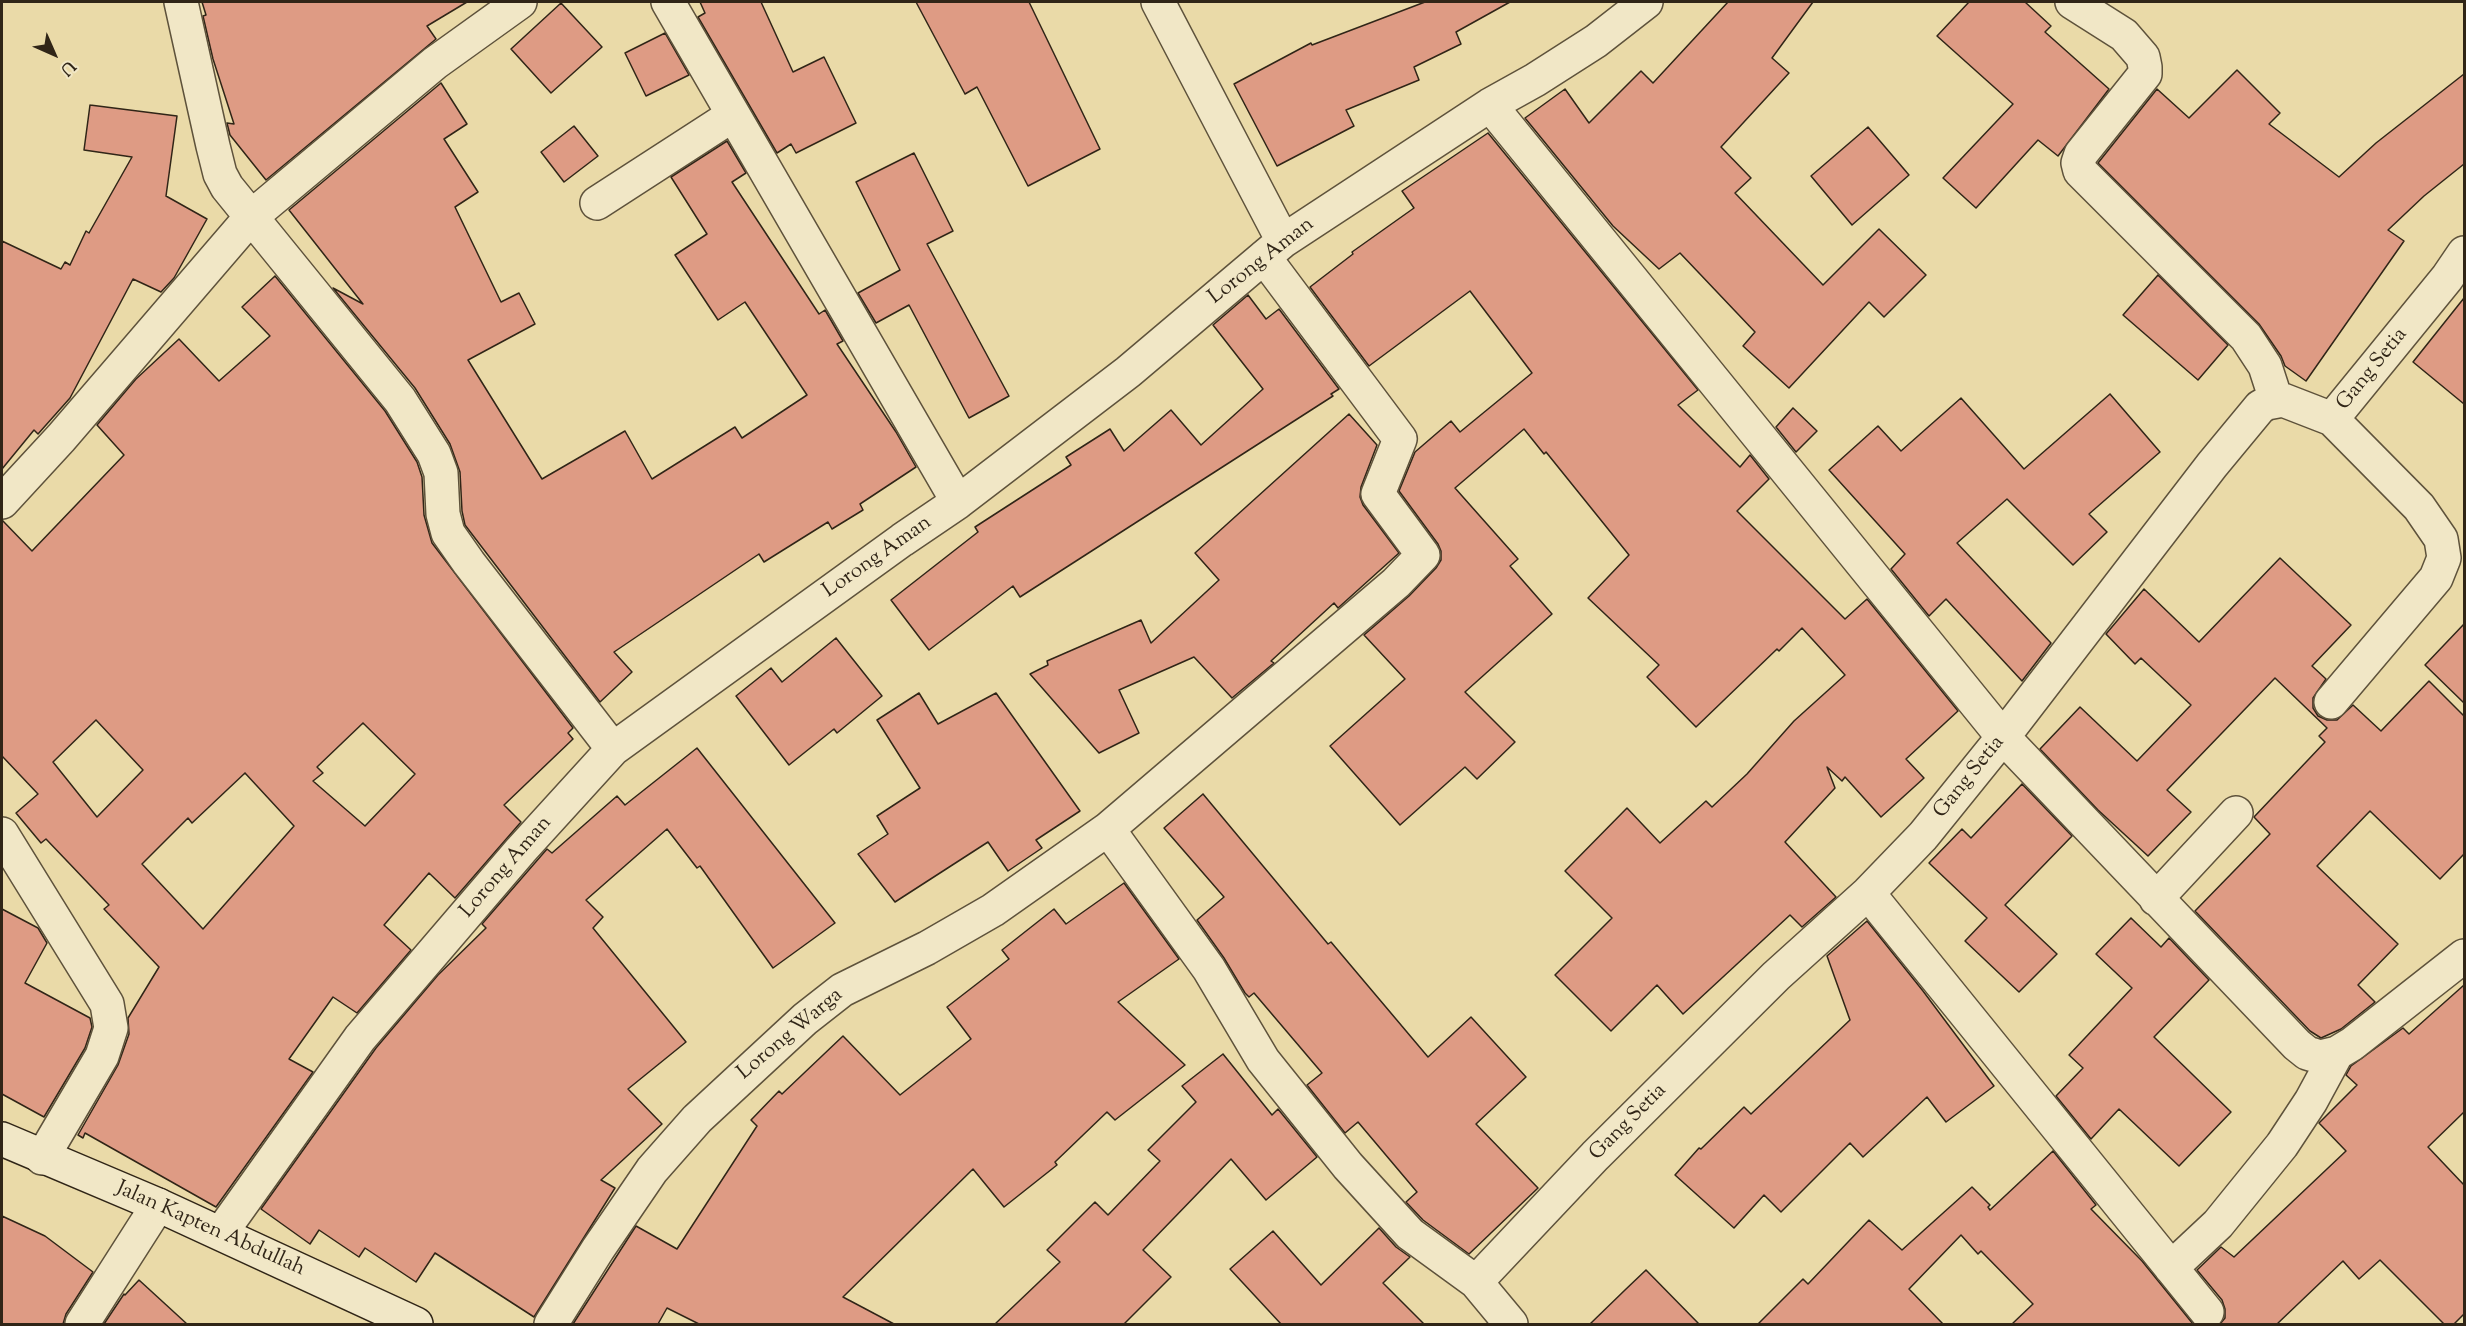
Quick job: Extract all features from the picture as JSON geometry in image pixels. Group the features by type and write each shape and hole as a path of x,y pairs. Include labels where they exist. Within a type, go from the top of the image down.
{"street":[{"path":"181,2 220,174 251,218 400,400 434,454 441,473 443,514 448,533 613,749"},
{"path":"2,502 61,438 251,218 435,63 520,2"},
{"path":"668,2 958,502"},
{"path":"1158,2 1273,249"},
{"name":"Lorong Aman","path":"221,1233 360,1038 521,850 613,749 958,502 1128,372 1273,249 1490,105 1535,80 1596,41 1646,2"},
{"path":"2072,2 2124,35 2143,57 2145,67 2145,74 2081,154 2078,163 2080,171 2246,337 2265,366 2276,400"},
{"path":"1490,105 2003,737 2296,1045 2307,1053 2320,1057 2337,1053 2464,956"},
{"path":"597,203 733,115"},
{"name":"Lorong Warga","path":"551,1324 651,1170 697,1119 805,1019 842,990 927,948 993,910 1108,829 1395,583 1423,555 1378,494 1400,439 1273,249"},
{"name":"Gang Setia","path":"1476,1282 1595,1156 1768,984 1868,893 1923,836 2003,737 2026,704 2212,465 2260,407 2276,400 2290,402 2332,419 2440,287 2464,253"},
{"path":"2332,419 2451,536"},
{"path":"2331,702 2436,578 2444,558 2441,539 2451,536"},
{"path":"2156,899 2236,813"},
{"path":"1108,829 1209,969 1263,1060 1348,1166 1410,1234 1476,1282 1511,1324"},
{"path":"2,834 107,1004 111,1028 102,1056 42,1158"},
{"path":"1868,893 2207,1312"},
{"path":"2170,1268 2218,1224 2282,1145 2311,1101 2337,1053"},
{"name":"Jalan Kapten Abdullah","path":"2,1140 221,1233 416,1324"},
{"path":"82,1324 158,1205"}],"building":[{"path":"202,2 467,2 427,26 436,39 266,180 230,135 227,123 234,124 213,59"},
{"path":"700,2 761,2 793,72 824,57 856,123 796,153 791,144 777,153 698,17 705,13"},
{"path":"916,2 1029,2 1100,149 1028,186 977,87 965,94"},
{"path":"1425,2 1510,2 1456,32 1461,44 1414,67 1419,80 1346,110 1354,126 1277,166 1234,84 1311,43 1312,45"},
{"path":"1728,2 1813,2 1772,58 1789,73 1721,147 1751,178 1735,193 1823,285 1879,229 1926,275 1884,317 1869,302 1789,388 1743,346 1755,332 1680,253 1659,269 1613,226 1525,118 1565,89 1589,123 1641,71 1653,83"},
{"path":"1969,2 2025,2 2051,26 2045,32 2109,89 2058,156 2038,140 1976,208 1943,178 2013,104 1937,36"},
{"path":"561,3 602,47 551,93 511,49"},
{"path":"665,33 689,75 646,96 625,53"},
{"path":"2237,70 2280,113 2269,124 2339,177 2376,143 2464,74 2464,164 2424,196 2388,230 2404,241 2306,381 2285,366 2281,356 2259,324 2098,163 2157,89 2189,118"},
{"path":"441,83 467,124 444,139 478,192 455,207 501,302 519,293 535,324 468,360 542,479 625,431 652,479 735,427 742,438 807,395 745,302 718,320 675,255 707,234 671,177 727,141 746,173 732,182 819,314 825,310 843,341 837,344 896,432 916,467 860,504 863,510 832,529 828,522 764,562 759,554 614,652 632,672 600,702 465,525 460,472 450,444 415,388 333,288 363,304 289,210"},
{"path":"90,105 177,116 166,196 207,219 174,278 161,292 133,279 70,398 38,434 34,430 2,469 2,241 61,269 65,262 70,265 86,231 89,233 132,157 84,150"},
{"path":"574,126 598,156 564,182 541,152"},
{"path":"1868,127 1909,175 1852,225 1811,176"},
{"path":"1488,133 1698,390 1678,405 1740,467 1750,455 1769,479 1737,511 1845,619 1867,599 1958,711 1906,759 1924,778 1881,817 1845,777 1842,781 1827,767 1835,788 1785,842 1836,897 1802,927 1790,915 1683,1014 1657,985 1611,1031 1555,975 1612,918 1565,871 1627,808 1660,843 1706,801 1712,807 1747,774 1794,721 1845,675 1802,628 1696,727 1647,677 1659,665 1588,598 1629,555 1546,452 1544,454 1524,429 1455,488 1518,559 1510,566 1552,614 1465,692 1515,742 1477,779 1465,767 1400,825 1330,746 1405,679 1364,635 1409,596 1441,560 1438,544 1399,491 1415,452 1451,421 1460,432 1532,373 1470,291 1369,366 1310,287 1353,254 1352,252 1414,208 1402,191"},
{"path":"914,153 953,231 927,244 1009,396 969,418 909,305 876,323 858,293 900,270 856,182"},
{"path":"2158,275 2228,345 2198,380 2123,315"},
{"path":"275,276 385,411 417,462 422,477 424,515 432,543 573,728 568,733 573,739 504,805 521,822 455,898 429,873 384,925 411,950 357,1013 333,997 289,1059 313,1072 216,1207 85,1133 83,1138 78,1135 118,1065 129,1034 128,1018 159,967 104,909 109,905 46,839 41,843 16,813 38,794 2,756 2,520 32,551 124,455 97,425 136,379 179,339 219,381 270,336 242,307","holes":["96,720 143,770 97,817 53,762","363,723 415,774 365,826 313,781 323,773 317,767","245,773 294,826 203,929 142,864 188,818 192,823"]},
{"path":"1248,295 1266,319 1279,309 1339,389 1331,394 1333,396 1020,597 1013,586 929,650 891,600 978,532 975,527 1071,465 1066,457 1110,429 1124,451 1171,410 1201,445 1263,389 1213,325"},
{"path":"2464,298 2464,404 2413,362"},
{"path":"2110,394 2160,452 2089,514 2107,532 2073,565 2007,499 1957,543 2051,643 2022,681 1946,599 1929,616 1891,569 1905,554 1829,470 1878,426 1901,451 1961,398 2024,469"},
{"path":"1793,408 1817,431 1796,452 1776,427"},
{"path":"1349,414 1377,445 1361,487 1360,497 1363,505 1399,553 1338,608 1334,603 1271,661 1274,663 1232,698 1194,657 1119,690 1139,733 1099,753 1030,674 1048,665 1047,661 1141,620 1151,643 1219,580 1195,553"},
{"path":"2280,558 2351,625 2312,666 2326,679 2313,698 2313,708 2318,716 2327,720 2337,720 2353,705 2381,731 2429,681 2464,716 2464,854 2440,879 2370,811 2317,866 2398,944 2358,985 2375,1002 2341,1029 2321,1038 2310,1031 2195,911 2270,834 2254,817 2325,742 2319,736 2327,728 2275,678 2167,790 2191,812 2148,856 2098,810 2040,749 2080,707 2137,761 2191,705 2141,658 2135,664 2106,634 2144,589 2199,642"},
{"path":"2464,624 2464,703 2425,665"},
{"path":"836,638 882,696 837,733 834,729 789,765 736,696 771,668 782,682"},
{"path":"919,693 938,724 996,693 1080,811 1036,840 1042,848 1008,871 988,842 895,902 858,854 888,834 877,816 920,788 877,720"},
{"path":"697,748 835,923 773,968 700,866 697,868 667,829 586,900 603,917 593,928 686,1042 628,1089 662,1124 601,1180 615,1188 534,1317 435,1253 416,1282 365,1248 359,1257 319,1230 310,1244 261,1209 376,1048 438,975 486,928 482,924 547,849 552,853 617,796 625,805"},
{"path":"2022,784 2072,836 2005,905 2057,954 2019,992 1965,941 1987,918 1929,863 1962,829 1971,838"},
{"path":"1203,794 1328,944 1331,942 1428,1057 1471,1017 1526,1077 1476,1124 1538,1188 1469,1254 1423,1220 1406,1202 1417,1192 1358,1122 1345,1133 1307,1085 1322,1073 1254,993 1249,997 1245,993 1197,920 1224,897 1164,828"},
{"path":"1124,883 1179,959 1118,1002 1185,1065 1115,1120 1107,1112 1055,1162 1057,1165 1004,1207 973,1169 843,1297 894,1324 699,1324 667,1308 658,1324 573,1324 636,1226 677,1249 757,1126 751,1120 779,1091 782,1094 843,1036 900,1095 971,1039 947,1007 1009,959 1002,950 1054,909 1066,924"},
{"path":"2,909 38,928 47,943 25,983 90,1018 92,1027 85,1048 44,1117 2,1094"},
{"path":"2131,918 2161,947 2169,938 2209,980 2154,1037 2231,1112 2179,1166 2119,1109 2091,1139 2056,1096 2083,1068 2069,1055 2132,988 2096,954"},
{"path":"1867,921 1994,1086 1946,1122 1927,1097 1863,1157 1850,1143 1781,1212 1764,1195 1734,1228 1675,1175 1699,1148 1701,1149 1744,1107 1751,1114 1850,1020 1827,956"},
{"path":"2464,985 2464,1112 2428,1147 2464,1185 2464,1314 2454,1324 2444,1324 2380,1260 2359,1279 2343,1261 2277,1324 2220,1324 2225,1318 2222,1300 2197,1270 2221,1247 2234,1257 2346,1151 2319,1123 2357,1085 2346,1075 2351,1066 2403,1028 2409,1034"},
{"path":"1223,1054 1272,1115 1278,1109 1317,1157 1266,1200 1231,1159 1143,1250 1171,1277 1124,1324 995,1324 1060,1262 1047,1250 1095,1202 1108,1215 1160,1161 1148,1150 1196,1102 1182,1086"},
{"path":"2053,1151 2096,1205 2091,1209 2142,1261 2193,1324 2012,1324 2033,1304 1981,1251 1978,1254 1961,1235 1909,1289 1943,1324 1758,1324 1803,1279 1808,1284 1869,1220 1902,1250 1972,1187 1990,1205 1988,1207 1990,1210"},
{"path":"2,1216 45,1236 93,1272 66,1314 63,1324 2,1324"},
{"path":"1379,1228 1396,1247 1410,1257 1383,1283 1424,1324 1281,1324 1230,1269 1273,1231 1321,1285"},
{"path":"1646,1270 1699,1324 1590,1324 1625,1290"},
{"path":"139,1280 187,1324 104,1324 124,1294"}]}
